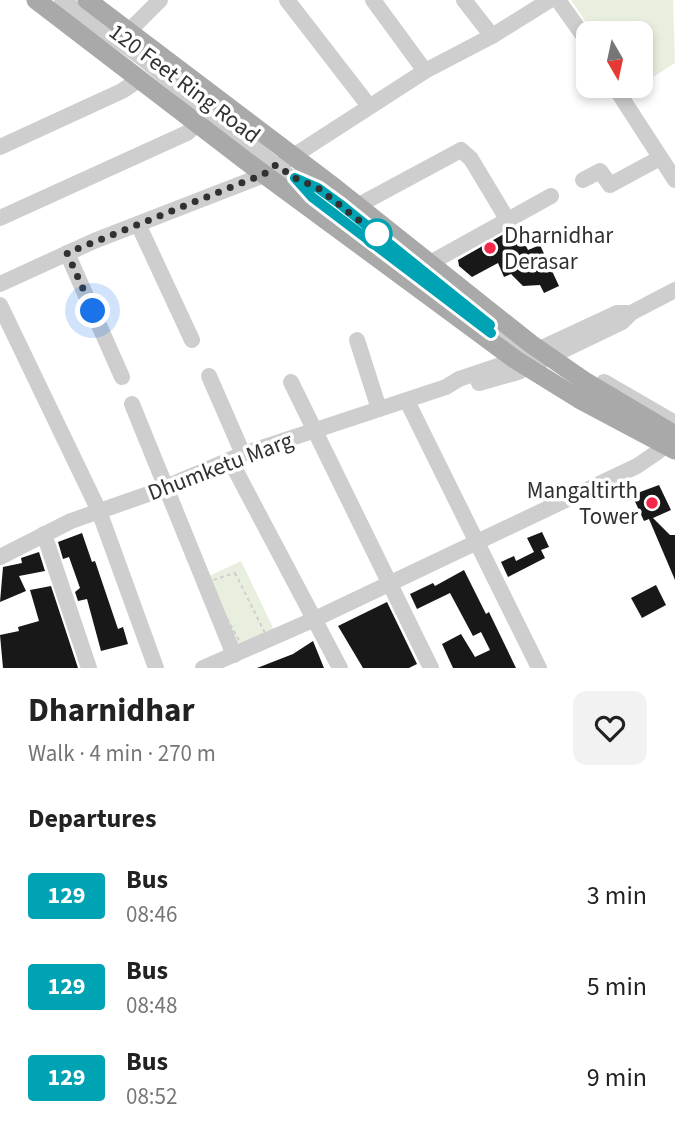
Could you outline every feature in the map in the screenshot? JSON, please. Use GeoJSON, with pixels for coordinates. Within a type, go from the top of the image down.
{"type":"FeatureCollection","features":[{"type":"Feature","properties":{"kind":"main road","name":"120 Feet Ring Road"},"geometry":{"type":"LineString","coordinates":[[36,0],[198,123],[357,206],[430,264],[535,358],[582,390]]}},
{"type":"Feature","properties":{"kind":"main road","name":"120 Feet Ring Road"},"geometry":{"type":"LineString","coordinates":[[87,0],[129,31],[277,165],[535,358],[582,390]]}},
{"type":"Feature","properties":{"kind":"main road"},"geometry":{"type":"LineString","coordinates":[[582,390],[675,435]]}},
{"type":"Feature","properties":{"kind":"main road"},"geometry":{"type":"LineString","coordinates":[[603,402],[667,451]]}},
{"type":"Feature","properties":{"kind":"street"},"geometry":{"type":"LineString","coordinates":[[62,0],[142,58],[277,165],[340,204],[490,329],[535,358]]}},
{"type":"Feature","properties":{"kind":"street"},"geometry":{"type":"LineString","coordinates":[[129,31],[160,0]]}},
{"type":"Feature","properties":{"kind":"street"},"geometry":{"type":"LineString","coordinates":[[287,0],[369,106]]}},
{"type":"Feature","properties":{"kind":"street"},"geometry":{"type":"LineString","coordinates":[[373,0],[425,71]]}},
{"type":"Feature","properties":{"kind":"street"},"geometry":{"type":"LineString","coordinates":[[464,0],[492,36]]}},
{"type":"Feature","properties":{"kind":"street"},"geometry":{"type":"LineString","coordinates":[[0,284],[277,165],[425,71],[492,36],[550,0]]}},
{"type":"Feature","properties":{"kind":"street"},"geometry":{"type":"LineString","coordinates":[[558,0],[576,25]]}},
{"type":"Feature","properties":{"kind":"street"},"geometry":{"type":"LineString","coordinates":[[0,147],[122,91],[140,79]]}},
{"type":"Feature","properties":{"kind":"street"},"geometry":{"type":"LineString","coordinates":[[622,98],[675,180]]}},
{"type":"Feature","properties":{"kind":"street"},"geometry":{"type":"LineString","coordinates":[[0,218],[187,133],[198,123]]}},
{"type":"Feature","properties":{"kind":"street"},"geometry":{"type":"LineString","coordinates":[[357,206],[461,150],[471,159],[507,219]]}},
{"type":"Feature","properties":{"kind":"street"},"geometry":{"type":"LineString","coordinates":[[583,180],[600,171],[610,185],[660,158]]}},
{"type":"Feature","properties":{"kind":"street"},"geometry":{"type":"LineString","coordinates":[[430,264],[551,196]]}},
{"type":"Feature","properties":{"kind":"street"},"geometry":{"type":"LineString","coordinates":[[138,224],[192,340]]}},
{"type":"Feature","properties":{"kind":"street"},"geometry":{"type":"LineString","coordinates":[[67,253],[122,376]]}},
{"type":"Feature","properties":{"kind":"street","name":"Dhumketu Marg"},"geometry":{"type":"LineString","coordinates":[[0,557],[44,534],[165,488],[237,457],[446,387],[464,387],[535,358],[617,313],[631,313],[675,290]]}},
{"type":"Feature","properties":{"kind":"street"},"geometry":{"type":"LineString","coordinates":[[0,305],[99,511],[156,668]]}},
{"type":"Feature","properties":{"kind":"street"},"geometry":{"type":"LineString","coordinates":[[357,340],[379,410]]}},
{"type":"Feature","properties":{"kind":"street"},"geometry":{"type":"LineString","coordinates":[[209,376],[237,457],[340,668]]}},
{"type":"Feature","properties":{"kind":"street"},"geometry":{"type":"LineString","coordinates":[[290,382],[431,668]]}},
{"type":"Feature","properties":{"kind":"street"},"geometry":{"type":"LineString","coordinates":[[675,423],[603,382],[582,390],[591,415],[667,451],[675,461]]}},
{"type":"Feature","properties":{"kind":"street"},"geometry":{"type":"LineString","coordinates":[[407,401],[539,668]]}},
{"type":"Feature","properties":{"kind":"street"},"geometry":{"type":"LineString","coordinates":[[132,404],[165,488],[247,668]]}},
{"type":"Feature","properties":{"kind":"street"},"geometry":{"type":"LineString","coordinates":[[203,668],[238,650],[316,619],[667,451]]}},
{"type":"Feature","properties":{"kind":"street"},"geometry":{"type":"LineString","coordinates":[[44,534],[89,668]]}},
{"type":"Feature","properties":{"kind":"path"},"geometry":{"type":"LineString","coordinates":[[235,573],[265,633],[238,650],[210,581],[235,573]]}},
{"type":"Feature","properties":{"kind":"green space"},"geometry":{"type":"Polygon","coordinates":[[[571,0],[673,0],[675,63],[653,77],[653,21],[585,21],[571,0]]]}},
{"type":"Feature","properties":{"kind":"green space"},"geometry":{"type":"Polygon","coordinates":[[[241,561],[276,634],[237,650],[205,578],[241,561]]]}},
{"type":"Feature","properties":{"kind":"building"},"geometry":{"type":"Polygon","coordinates":[[[516,227],[528,250],[540,245],[559,286],[544,293],[540,285],[523,286],[511,274],[504,277],[498,263],[472,277],[459,266],[458,260],[516,227]]]}},
{"type":"Feature","properties":{"kind":"building"},"geometry":{"type":"Polygon","coordinates":[[[659,485],[671,510],[653,518],[670,535],[675,535],[675,580],[649,519],[644,521],[632,495],[659,485]]]}},
{"type":"Feature","properties":{"kind":"building"},"geometry":{"type":"Polygon","coordinates":[[[542,532],[549,547],[541,550],[545,558],[508,577],[501,562],[514,556],[516,561],[534,552],[527,538],[542,532]]]}},
{"type":"Feature","properties":{"kind":"building"},"geometry":{"type":"Polygon","coordinates":[[[82,533],[92,562],[95,561],[118,629],[123,627],[128,644],[101,651],[87,599],[78,601],[75,592],[80,588],[69,557],[63,559],[58,542],[82,533]]]}},
{"type":"Feature","properties":{"kind":"building"},"geometry":{"type":"Polygon","coordinates":[[[39,552],[45,571],[19,576],[26,591],[0,602],[3,567],[22,563],[21,558],[39,552]]]}},
{"type":"Feature","properties":{"kind":"building"},"geometry":{"type":"Polygon","coordinates":[[[464,570],[486,614],[489,612],[516,668],[453,668],[442,644],[461,634],[475,657],[490,650],[481,632],[473,636],[450,593],[417,609],[410,594],[433,583],[435,586],[464,570]]]}},
{"type":"Feature","properties":{"kind":"building"},"geometry":{"type":"Polygon","coordinates":[[[656,585],[666,605],[642,618],[631,598],[656,585]]]}},
{"type":"Feature","properties":{"kind":"building"},"geometry":{"type":"Polygon","coordinates":[[[51,586],[78,668],[3,668],[0,635],[19,631],[18,627],[39,621],[30,590],[51,586]]]}},
{"type":"Feature","properties":{"kind":"building"},"geometry":{"type":"Polygon","coordinates":[[[387,602],[417,664],[409,668],[363,668],[338,626],[387,602]]]}},
{"type":"Feature","properties":{"kind":"building"},"geometry":{"type":"Polygon","coordinates":[[[313,641],[324,668],[257,668],[293,654],[313,641]]]}},
{"type":"Feature","properties":{"kind":"bus line","name":"129"},"geometry":{"type":"LineString","coordinates":[[490,325],[340,204],[318,188],[295,178],[312,197],[491,333]]}},
{"type":"Feature","properties":{"kind":"place","name":"Dharnidhar Derasar"},"geometry":{"type":"Point","coordinates":[490,248]}},
{"type":"Feature","properties":{"kind":"place","name":"Mangaltirth Tower"},"geometry":{"type":"Point","coordinates":[652,503]}},
{"type":"Feature","properties":{"kind":"route"},"geometry":{"type":"LineString","coordinates":[[93,311],[67,253],[264,174],[276,165],[295,178],[318,188],[383,239],[377,234]]}}]}
